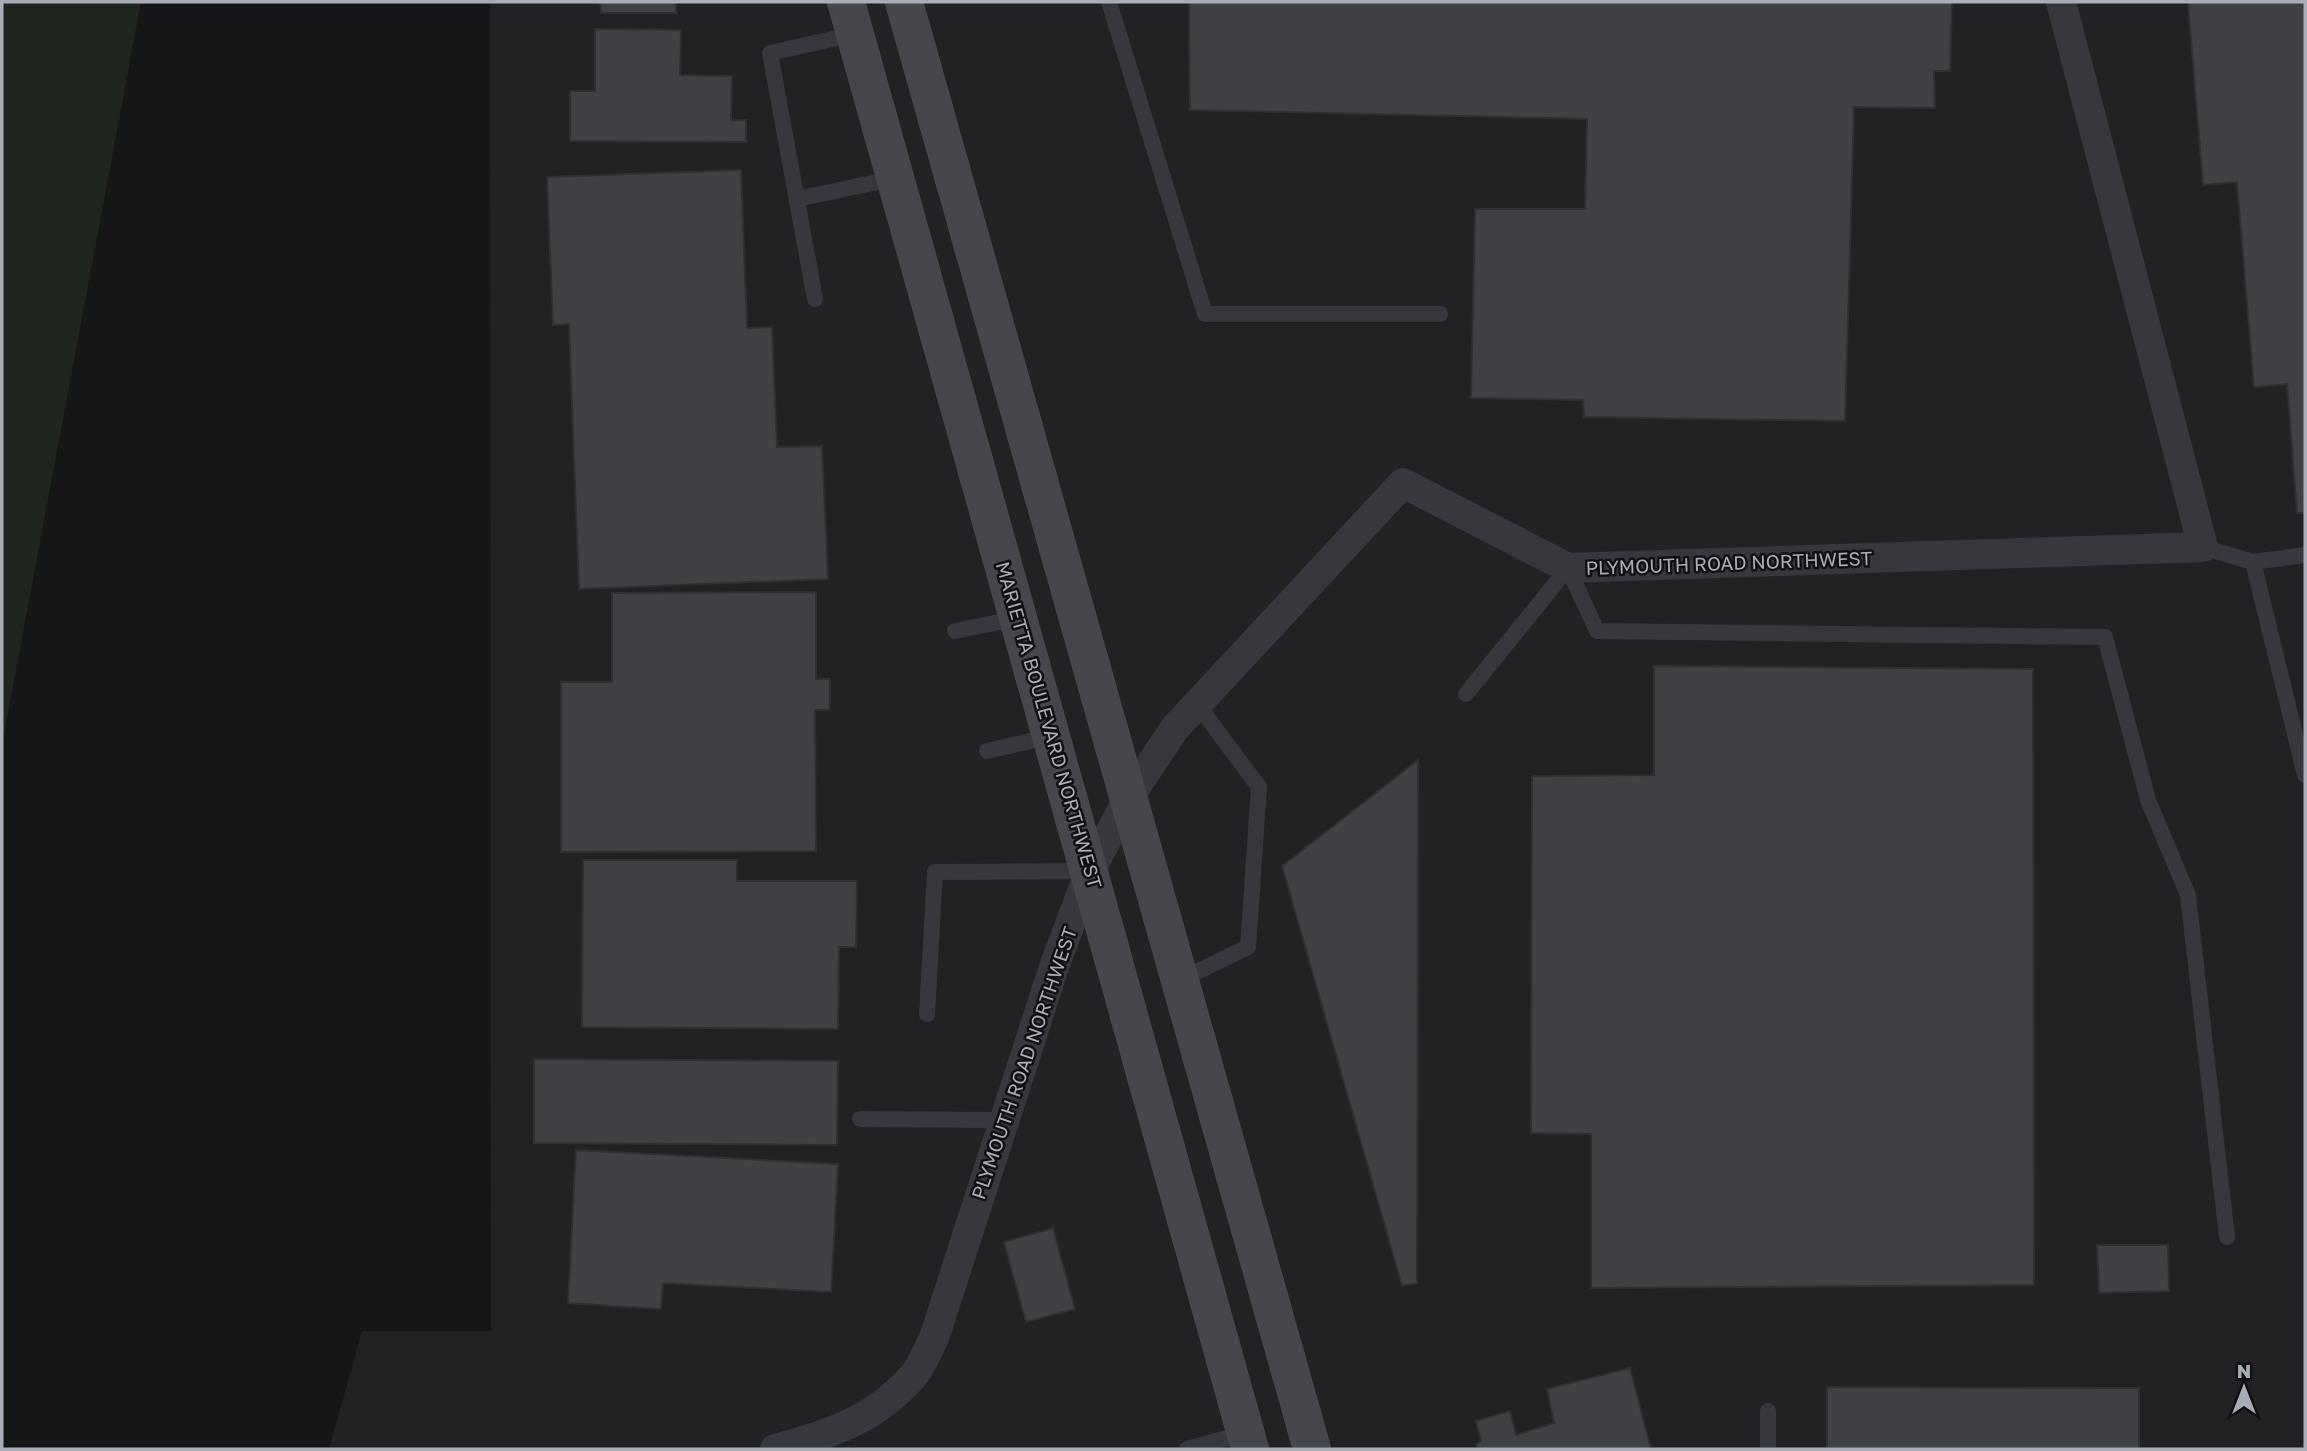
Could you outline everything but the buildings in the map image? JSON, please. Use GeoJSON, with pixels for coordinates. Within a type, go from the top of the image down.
{"type":"FeatureCollection","features":[{"type":"Feature","properties":{"kind":"main road"},"geometry":{"type":"LineString","coordinates":[[904,2],[1312,1449]]}},
{"type":"Feature","properties":{"kind":"main road","name":"MARIETTA BOULEVARD NORTHWEST"},"geometry":{"type":"LineString","coordinates":[[851,18],[1248,1441]]}},
{"type":"Feature","properties":{"kind":"street"},"geometry":{"type":"LineString","coordinates":[[2061,2],[2203,547]]}},
{"type":"Feature","properties":{"kind":"street","name":"PLYMOUTH ROAD NORTHWEST"},"geometry":{"type":"LineString","coordinates":[[775,1449],[837,1432],[877,1407],[914,1375],[934,1338],[1003,1120],[1090,871],[1129,797],[1175,727],[1404,483],[1568,568],[2203,547]]}},
{"type":"Feature","properties":{"kind":"lane"},"geometry":{"type":"LineString","coordinates":[[1110,2],[1205,314],[1440,314]]}},
{"type":"Feature","properties":{"kind":"lane"},"geometry":{"type":"LineString","coordinates":[[815,299],[770,53],[851,18]]}},
{"type":"Feature","properties":{"kind":"lane"},"geometry":{"type":"LineString","coordinates":[[797,199],[896,178]]}},
{"type":"Feature","properties":{"kind":"lane"},"geometry":{"type":"LineString","coordinates":[[2203,547],[2253,562],[2305,555]]}},
{"type":"Feature","properties":{"kind":"lane"},"geometry":{"type":"LineString","coordinates":[[2253,562],[2305,775]]}},
{"type":"Feature","properties":{"kind":"lane"},"geometry":{"type":"LineString","coordinates":[[1466,694],[1568,568],[1597,631],[2105,638],[2148,800],[2188,895],[2227,1237]]}},
{"type":"Feature","properties":{"kind":"lane"},"geometry":{"type":"LineString","coordinates":[[955,631],[1019,618]]}},
{"type":"Feature","properties":{"kind":"lane"},"geometry":{"type":"LineString","coordinates":[[1180,980],[1248,947],[1259,787],[1197,704]]}},
{"type":"Feature","properties":{"kind":"lane"},"geometry":{"type":"LineString","coordinates":[[987,751],[1052,736]]}},
{"type":"Feature","properties":{"kind":"lane"},"geometry":{"type":"LineString","coordinates":[[927,1014],[935,872],[1090,871]]}},
{"type":"Feature","properties":{"kind":"lane"},"geometry":{"type":"LineString","coordinates":[[860,1119],[1003,1120]]}},
{"type":"Feature","properties":{"kind":"lane"},"geometry":{"type":"LineString","coordinates":[[1768,1411],[1768,1449]]}},
{"type":"Feature","properties":{"kind":"lane"},"geometry":{"type":"LineString","coordinates":[[1187,1449],[1248,1441]]}},
{"type":"Feature","properties":{"kind":"shaded area"},"geometry":{"type":"Polygon","coordinates":[[[2,2],[141,2],[2,745],[2,2]]]}},
{"type":"Feature","properties":{"kind":"shaded area"},"geometry":{"type":"Polygon","coordinates":[[[490,2],[2305,2],[2305,1449],[329,1449],[362,1331],[491,1331],[490,2]]]}}]}
